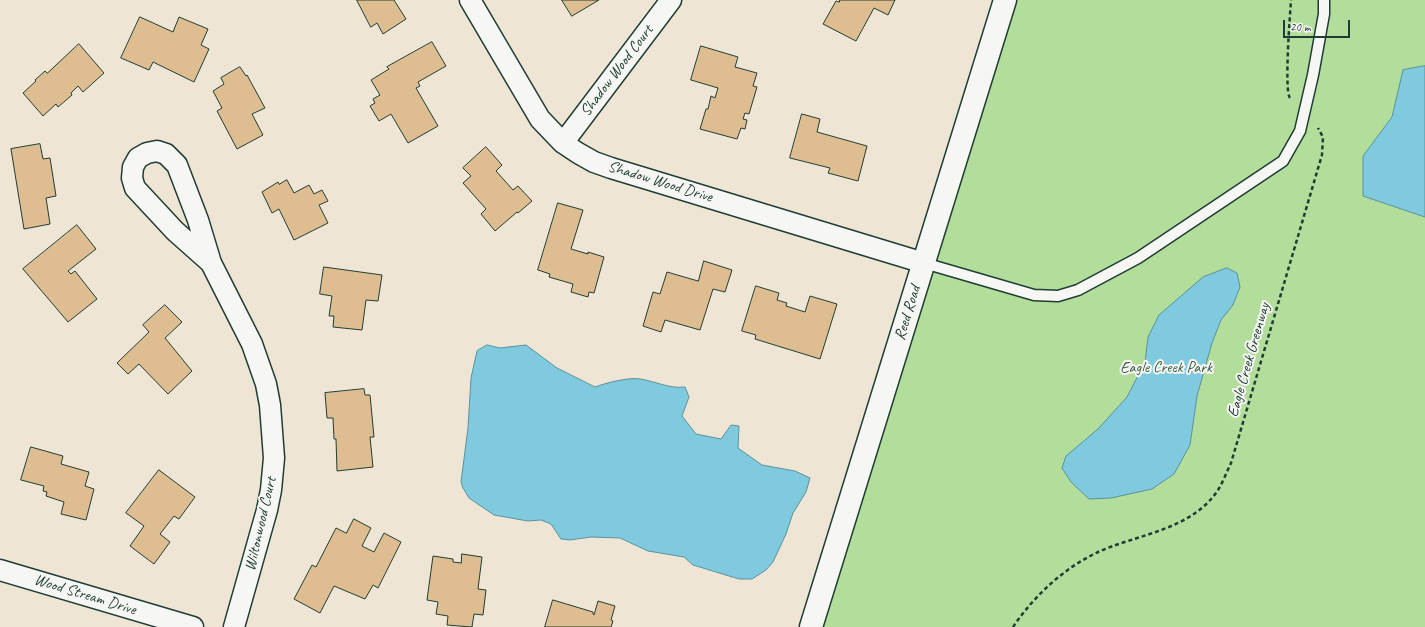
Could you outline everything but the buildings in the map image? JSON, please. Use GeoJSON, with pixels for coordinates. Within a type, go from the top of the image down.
{"type":"FeatureCollection","features":[{"type":"Feature","properties":{"kind":"main road","name":"Reed Road"},"geometry":{"type":"LineString","coordinates":[[811,627],[1005,0]]}},
{"type":"Feature","properties":{"kind":"street","name":"Shadow Wood Drive"},"geometry":{"type":"LineString","coordinates":[[470,0],[540,119],[563,143],[594,162],[924,263]]}},
{"type":"Feature","properties":{"kind":"street","name":"Shadow Wood Court"},"geometry":{"type":"LineString","coordinates":[[563,143],[671,0]]}},
{"type":"Feature","properties":{"kind":"street","name":"Wiltonwood Court"},"geometry":{"type":"LineString","coordinates":[[211,263],[175,231],[135,188],[132,178],[133,167],[138,158],[147,153],[157,151],[166,154],[177,164],[198,220],[211,263],[252,344],[270,405],[274,436],[273,468],[267,510],[234,627]]}},
{"type":"Feature","properties":{"kind":"street","name":"Wood Stream Drive"},"geometry":{"type":"LineString","coordinates":[[0,570],[193,627]]}},
{"type":"Feature","properties":{"kind":"lane"},"geometry":{"type":"LineString","coordinates":[[924,263],[1034,295],[1058,296],[1078,290],[1138,258],[1283,161],[1300,131],[1324,14],[1324,0]]}},
{"type":"Feature","properties":{"kind":"path","name":"Eagle Creek Greenway"},"geometry":{"type":"LineString","coordinates":[[1013,627],[1042,593],[1069,568],[1097,553],[1178,524],[1198,510],[1218,490],[1231,463],[1322,155],[1323,137],[1317,126],[1304,115],[1288,95],[1291,0]]}},
{"type":"Feature","properties":{"kind":"green space","name":"Eagle Creek Park"},"geometry":{"type":"Polygon","coordinates":[[[1010,0],[1425,0],[1425,627],[816,627],[1010,0]]]}},
{"type":"Feature","properties":{"kind":"water"},"geometry":{"type":"Polygon","coordinates":[[[1425,66],[1425,217],[1363,196],[1363,156],[1392,117],[1403,70],[1425,66]]]}},
{"type":"Feature","properties":{"kind":"water"},"geometry":{"type":"Polygon","coordinates":[[[1227,268],[1237,273],[1240,287],[1233,305],[1221,320],[1212,343],[1197,396],[1190,445],[1174,474],[1152,489],[1111,498],[1089,499],[1071,482],[1062,468],[1066,456],[1098,429],[1127,397],[1145,362],[1148,337],[1159,315],[1203,277],[1227,268]]]}},
{"type":"Feature","properties":{"kind":"water"},"geometry":{"type":"Polygon","coordinates":[[[487,345],[500,348],[526,345],[557,368],[595,387],[617,381],[635,379],[646,380],[673,387],[685,387],[689,397],[682,416],[696,434],[721,439],[731,425],[739,426],[738,448],[762,465],[795,471],[810,478],[806,492],[793,513],[786,534],[773,562],[766,570],[752,579],[739,579],[693,565],[684,557],[648,551],[620,538],[591,537],[570,540],[561,539],[551,524],[541,520],[528,521],[494,515],[469,498],[461,482],[468,428],[471,378],[477,351],[487,345]]]}}]}
